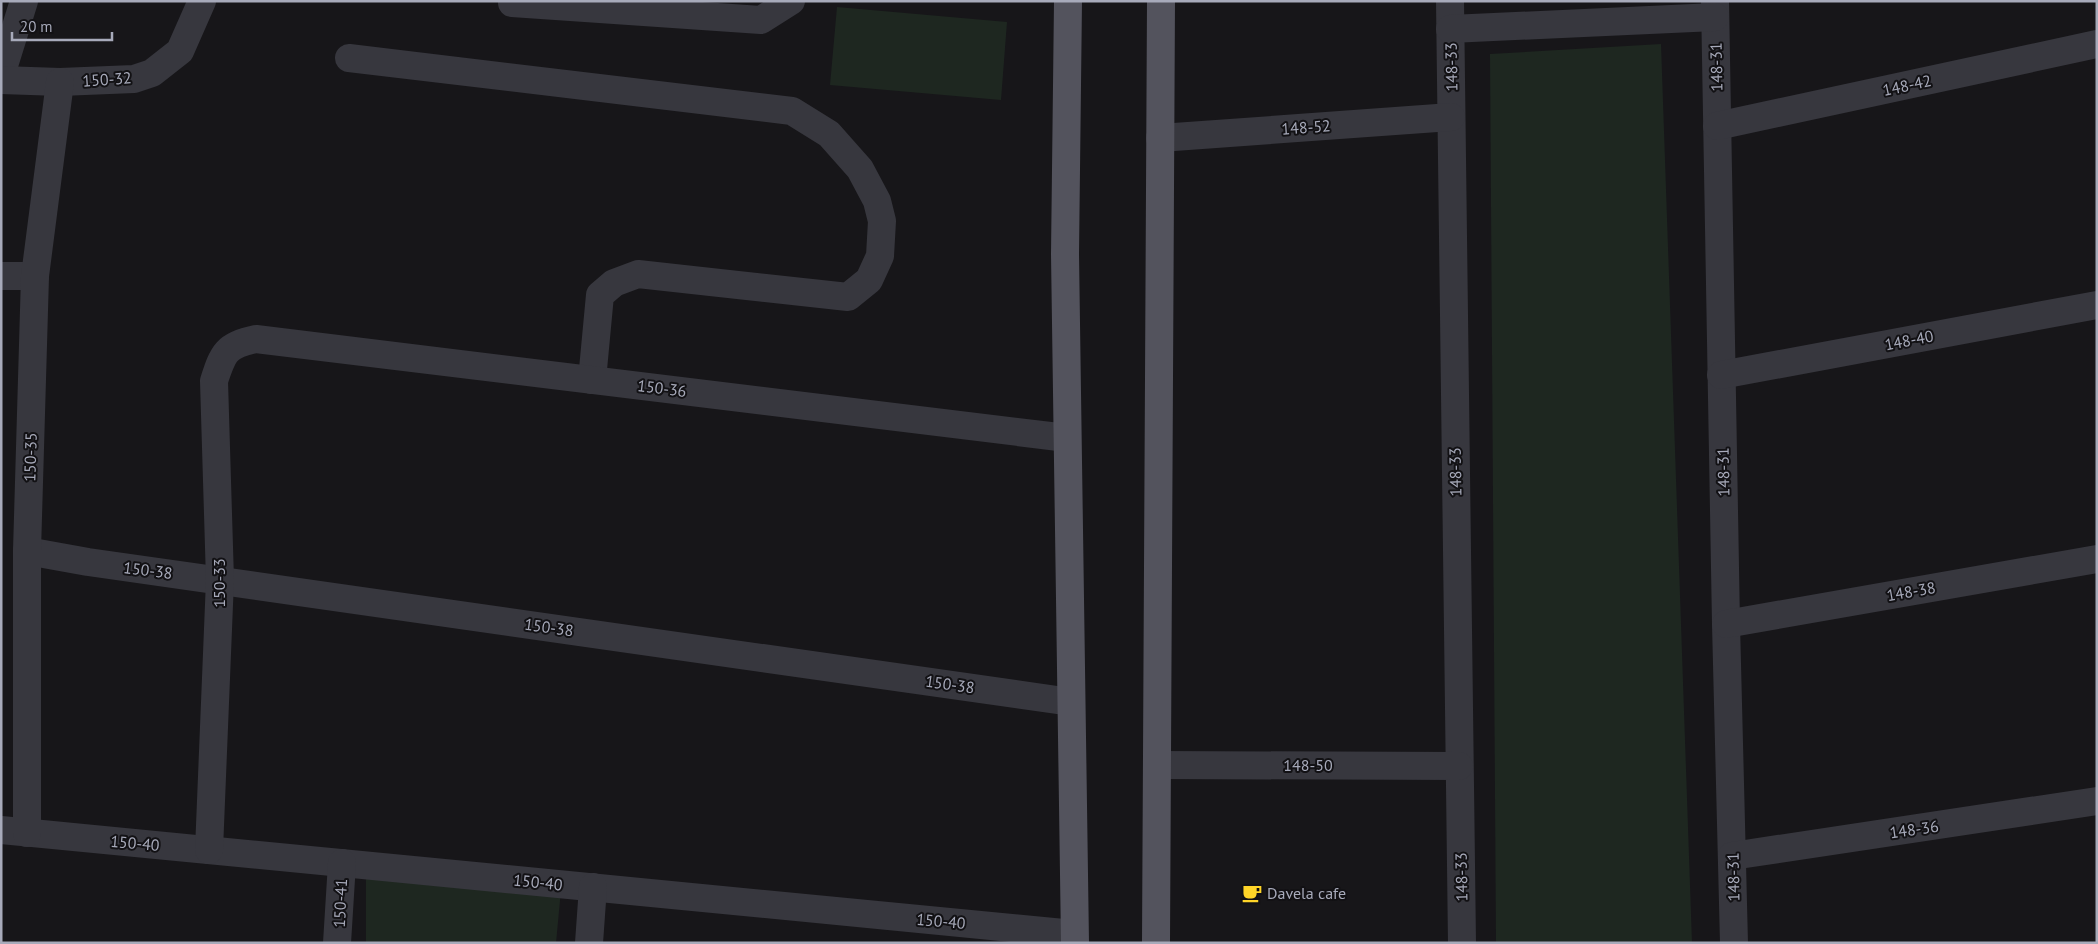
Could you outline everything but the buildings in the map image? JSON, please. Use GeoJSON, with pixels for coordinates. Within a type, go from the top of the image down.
{"type":"FeatureCollection","features":[{"type":"Feature","properties":{"kind":"main road"},"geometry":{"type":"LineString","coordinates":[[1068,1],[1065,254],[1074,938]]}},
{"type":"Feature","properties":{"kind":"main road"},"geometry":{"type":"LineString","coordinates":[[1156,943],[1161,1]]}},
{"type":"Feature","properties":{"kind":"street"},"geometry":{"type":"LineString","coordinates":[[1,75],[24,1]]}},
{"type":"Feature","properties":{"kind":"street","name":"150-32"},"geometry":{"type":"LineString","coordinates":[[1,80],[60,82],[134,79],[152,73],[180,51],[202,1]]}},
{"type":"Feature","properties":{"kind":"street"},"geometry":{"type":"LineString","coordinates":[[512,2],[761,20],[792,1]]}},
{"type":"Feature","properties":{"kind":"street","name":"148-33"},"geometry":{"type":"LineString","coordinates":[[1450,1],[1458,766],[1462,943]]}},
{"type":"Feature","properties":{"kind":"street"},"geometry":{"type":"LineString","coordinates":[[1450,29],[1715,9]]}},
{"type":"Feature","properties":{"kind":"street","name":"148-31"},"geometry":{"type":"LineString","coordinates":[[1715,9],[1726,624],[1734,943]]}},
{"type":"Feature","properties":{"kind":"street","name":"148-42"},"geometry":{"type":"LineString","coordinates":[[1717,126],[2097,44]]}},
{"type":"Feature","properties":{"kind":"street"},"geometry":{"type":"LineString","coordinates":[[349,58],[792,112],[829,134],[860,169],[877,201],[882,221],[880,256],[869,280],[848,297],[638,274],[614,283],[600,295],[592,380]]}},
{"type":"Feature","properties":{"kind":"street","name":"150-35"},"geometry":{"type":"LineString","coordinates":[[14,832],[28,551],[35,276],[60,82]]}},
{"type":"Feature","properties":{"kind":"street","name":"148-52"},"geometry":{"type":"LineString","coordinates":[[1160,138],[1451,117]]}},
{"type":"Feature","properties":{"kind":"street"},"geometry":{"type":"LineString","coordinates":[[1,276],[35,276]]}},
{"type":"Feature","properties":{"kind":"street","name":"148-40"},"geometry":{"type":"LineString","coordinates":[[1721,375],[2097,305]]}},
{"type":"Feature","properties":{"kind":"street","name":"150-36"},"geometry":{"type":"LineString","coordinates":[[256,339],[1067,438]]}},
{"type":"Feature","properties":{"kind":"street","name":"150-33"},"geometry":{"type":"LineString","coordinates":[[209,850],[220,580],[214,381],[221,359],[230,348],[239,342],[256,339]]}},
{"type":"Feature","properties":{"kind":"street","name":"150-38"},"geometry":{"type":"LineString","coordinates":[[28,551],[88,562],[1071,702]]}},
{"type":"Feature","properties":{"kind":"street","name":"148-38"},"geometry":{"type":"LineString","coordinates":[[1726,624],[2097,559]]}},
{"type":"Feature","properties":{"kind":"street","name":"148-50"},"geometry":{"type":"LineString","coordinates":[[1157,765],[1458,766]]}},
{"type":"Feature","properties":{"kind":"street","name":"148-36"},"geometry":{"type":"LineString","coordinates":[[1732,856],[2097,802]]}},
{"type":"Feature","properties":{"kind":"street","name":"150-40"},"geometry":{"type":"LineString","coordinates":[[14,832],[593,887],[1074,938]]}},
{"type":"Feature","properties":{"kind":"street","name":"150-41"},"geometry":{"type":"LineString","coordinates":[[337,943],[342,863]]}},
{"type":"Feature","properties":{"kind":"street"},"geometry":{"type":"LineString","coordinates":[[589,943],[593,887]]}},
{"type":"Feature","properties":{"kind":"shaded area"},"geometry":{"type":"Polygon","coordinates":[[[837,7],[1007,22],[1001,100],[830,85],[837,7]]]}},
{"type":"Feature","properties":{"kind":"shaded area"},"geometry":{"type":"Polygon","coordinates":[[[1661,44],[1692,943],[1496,943],[1490,54],[1661,44]]]}},
{"type":"Feature","properties":{"kind":"shaded area"},"geometry":{"type":"Polygon","coordinates":[[[366,871],[561,890],[556,943],[366,943],[366,871]]]}},
{"type":"Feature","properties":{"kind":"place","name":"Davela cafe"},"geometry":{"type":"Point","coordinates":[1252,893]}}]}
